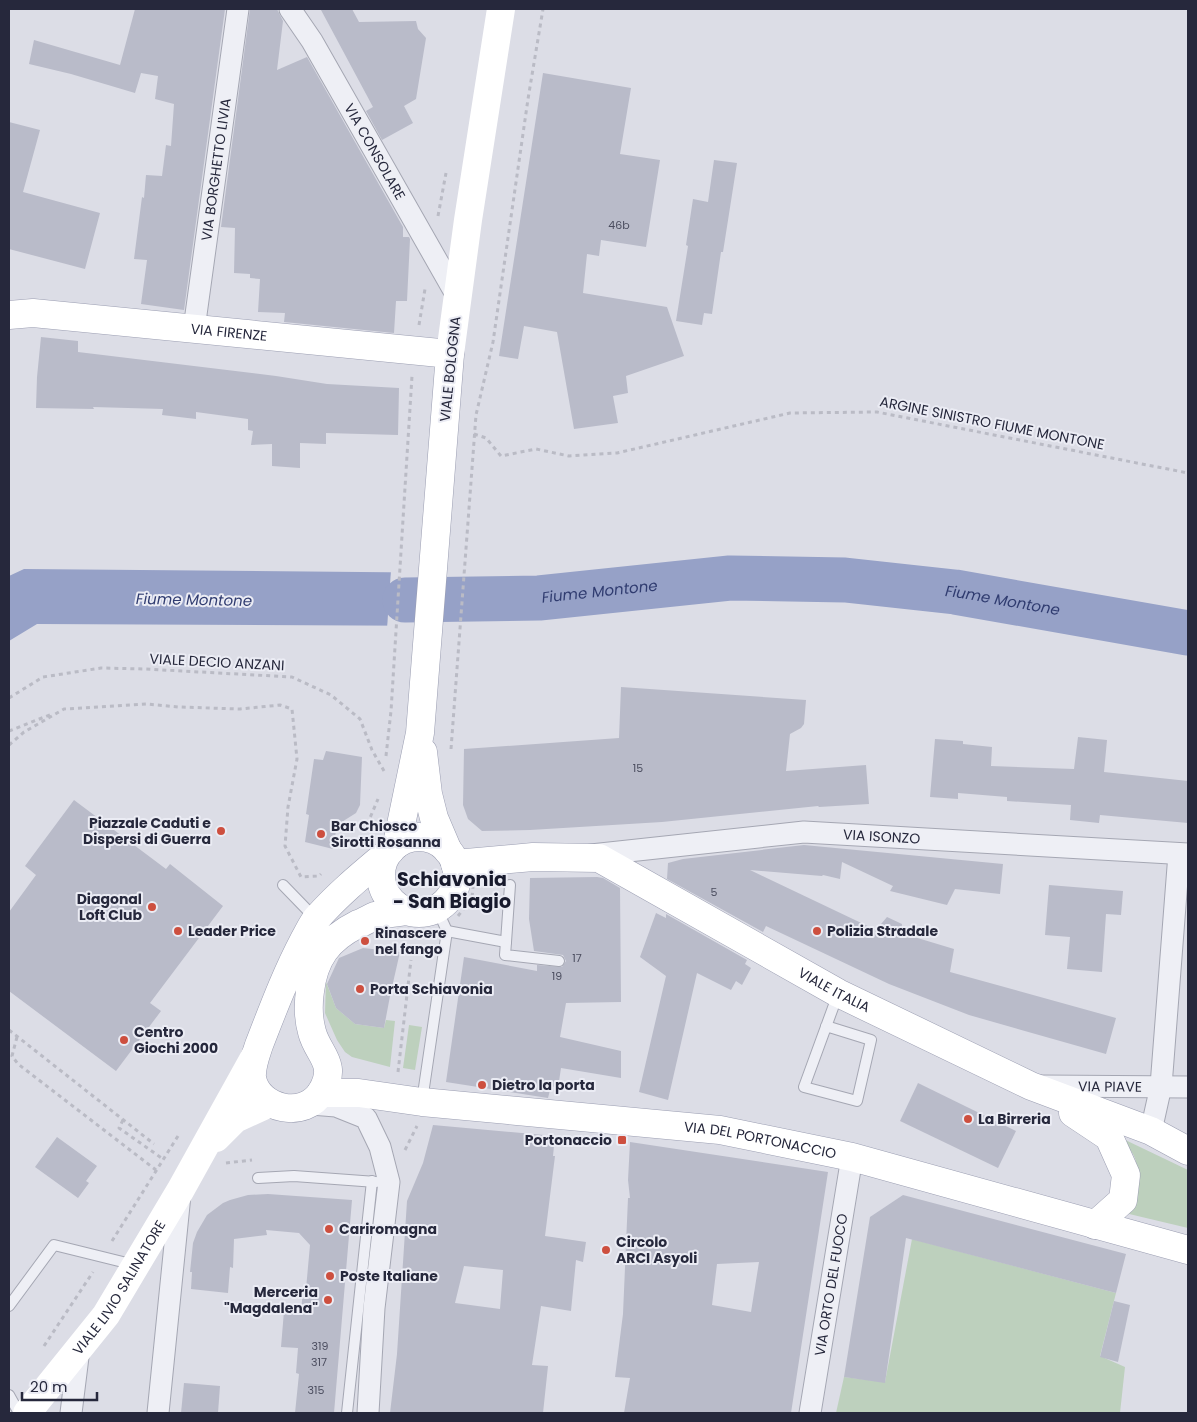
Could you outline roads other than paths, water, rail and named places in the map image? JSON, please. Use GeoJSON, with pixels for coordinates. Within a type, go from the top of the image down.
{"type":"FeatureCollection","features":[{"type":"Feature","properties":{"kind":"main road","name":"VIALE BOLOGNA"},"geometry":{"type":"LineString","coordinates":[[394,847],[421,722],[450,354],[502,9]]}},
{"type":"Feature","properties":{"kind":"main road","name":"VIA FIRENZE"},"geometry":{"type":"LineString","coordinates":[[9,315],[32,312],[450,354]]}},
{"type":"Feature","properties":{"kind":"main road","name":"VIALE BOLOGNA"},"geometry":{"type":"LineString","coordinates":[[421,722],[428,794],[434,818],[461,859]]}},
{"type":"Feature","properties":{"kind":"main road"},"geometry":{"type":"LineString","coordinates":[[270,1103],[264,1100],[256,1089],[252,1077],[255,1056],[291,964],[307,910],[344,891],[394,847],[414,837],[424,838],[441,844],[461,859],[453,894],[448,900],[442,922],[421,913],[405,911],[375,916],[332,941],[320,956],[312,975],[308,1008],[312,1034],[326,1059],[328,1077],[315,1098]]}},
{"type":"Feature","properties":{"kind":"main road"},"geometry":{"type":"LineString","coordinates":[[394,847],[382,867],[382,885],[391,901],[405,911]]}},
{"type":"Feature","properties":{"kind":"main road","name":"VIALE ITALIA"},"geometry":{"type":"LineString","coordinates":[[461,859],[599,858],[838,993],[1031,1086],[1151,1131],[1188,1151]]}},
{"type":"Feature","properties":{"kind":"main road","name":"VIALE LIVIO SALINATORE"},"geometry":{"type":"LineString","coordinates":[[27,1413],[106,1315],[180,1191],[255,1056]]}},
{"type":"Feature","properties":{"kind":"main road"},"geometry":{"type":"LineString","coordinates":[[1031,1086],[1110,1137],[1126,1175],[1123,1200],[1095,1226]]}},
{"type":"Feature","properties":{"kind":"main road","name":"VIA DEL PORTONACCIO"},"geometry":{"type":"LineString","coordinates":[[270,1103],[276,1107],[292,1109],[315,1098],[339,1091],[408,1100],[720,1130],[852,1157],[1095,1226],[1188,1250]]}},
{"type":"Feature","properties":{"kind":"main road"},"geometry":{"type":"LineString","coordinates":[[200,1153],[234,1119],[270,1103]]}},
{"type":"Feature","properties":{"kind":"street","name":"VIA BORGHETTO LIVIA"},"geometry":{"type":"LineString","coordinates":[[194,329],[238,9]]}},
{"type":"Feature","properties":{"kind":"street","name":"VIA CONSOLARE"},"geometry":{"type":"LineString","coordinates":[[290,9],[312,41],[458,296]]}},
{"type":"Feature","properties":{"kind":"street","name":"VIA ISONZO"},"geometry":{"type":"LineString","coordinates":[[578,857],[804,832],[1184,854]]}},
{"type":"Feature","properties":{"kind":"street"},"geometry":{"type":"LineString","coordinates":[[1151,1131],[1161,1086],[1184,854]]}},
{"type":"Feature","properties":{"kind":"street","name":"VIA PIAVE"},"geometry":{"type":"LineString","coordinates":[[1031,1086],[1188,1087]]}},
{"type":"Feature","properties":{"kind":"street"},"geometry":{"type":"LineString","coordinates":[[315,1098],[366,1118],[380,1147],[374,1308],[363,1345],[368,1413]]}},
{"type":"Feature","properties":{"kind":"street","name":"VIA ORTO DEL FUOCO"},"geometry":{"type":"LineString","coordinates":[[810,1413],[852,1157]]}},
{"type":"Feature","properties":{"kind":"street"},"geometry":{"type":"LineString","coordinates":[[158,1413],[180,1191]]}},
{"type":"Feature","properties":{"kind":"street"},"geometry":{"type":"LineString","coordinates":[[71,1413],[79,1348]]}},
{"type":"Feature","properties":{"kind":"lane"},"geometry":{"type":"LineString","coordinates":[[283,884],[307,910]]}},
{"type":"Feature","properties":{"kind":"lane"},"geometry":{"type":"LineString","coordinates":[[510,885],[505,955],[558,962]]}},
{"type":"Feature","properties":{"kind":"lane"},"geometry":{"type":"LineString","coordinates":[[408,1100],[442,922],[506,942]]}},
{"type":"Feature","properties":{"kind":"lane"},"geometry":{"type":"LineString","coordinates":[[826,1026],[871,1040],[857,1101],[804,1087],[826,1026],[838,993]]}},
{"type":"Feature","properties":{"kind":"lane"},"geometry":{"type":"LineString","coordinates":[[258,1178],[294,1176],[380,1182]]}},
{"type":"Feature","properties":{"kind":"lane"},"geometry":{"type":"LineString","coordinates":[[9,1306],[54,1245],[136,1265]]}},
{"type":"Feature","properties":{"kind":"lane"},"geometry":{"type":"LineString","coordinates":[[347,1413],[363,1345]]}},
{"type":"Feature","properties":{"kind":"lane"},"geometry":{"type":"LineString","coordinates":[[9,1395],[19,1413]]}},
{"type":"Feature","properties":{"kind":"water"},"geometry":{"type":"Polygon","coordinates":[[[24,569],[468,573],[466,626],[37,624],[9,641],[9,576],[24,569]]]}},
{"type":"Feature","properties":{"kind":"waterway","name":"Fiume Montone"},"geometry":{"type":"LineString","coordinates":[[405,600],[539,598],[730,578],[845,580],[955,592],[1188,633]]}},
{"type":"Feature","properties":{"kind":"place","name":"Piazzale Caduti e Dispersi di Guerra"},"geometry":{"type":"Point","coordinates":[221,831]}},
{"type":"Feature","properties":{"kind":"place","name":"Bar Chiosco Sirotti Rosanna"},"geometry":{"type":"Point","coordinates":[321,834]}},
{"type":"Feature","properties":{"kind":"place","name":"Diagonal Loft Club"},"geometry":{"type":"Point","coordinates":[152,907]}},
{"type":"Feature","properties":{"kind":"place","name":"Leader Price"},"geometry":{"type":"Point","coordinates":[178,931]}},
{"type":"Feature","properties":{"kind":"place","name":"Polizia Stradale"},"geometry":{"type":"Point","coordinates":[817,931]}},
{"type":"Feature","properties":{"kind":"place","name":"Rinascere nel fango"},"geometry":{"type":"Point","coordinates":[365,941]}},
{"type":"Feature","properties":{"kind":"place","name":"Porta Schiavonia"},"geometry":{"type":"Point","coordinates":[360,989]}},
{"type":"Feature","properties":{"kind":"place","name":"Centro Giochi 2000"},"geometry":{"type":"Point","coordinates":[124,1040]}},
{"type":"Feature","properties":{"kind":"place","name":"Dietro la porta"},"geometry":{"type":"Point","coordinates":[482,1085]}},
{"type":"Feature","properties":{"kind":"place","name":"La Birreria"},"geometry":{"type":"Point","coordinates":[968,1119]}},
{"type":"Feature","properties":{"kind":"place","name":"Portonaccio"},"geometry":{"type":"Point","coordinates":[622,1140]}},
{"type":"Feature","properties":{"kind":"place","name":"Cariromagna"},"geometry":{"type":"Point","coordinates":[329,1229]}},
{"type":"Feature","properties":{"kind":"place","name":"Circolo ARCI Asyoli"},"geometry":{"type":"Point","coordinates":[606,1250]}},
{"type":"Feature","properties":{"kind":"place","name":"Poste Italiane"},"geometry":{"type":"Point","coordinates":[330,1276]}},
{"type":"Feature","properties":{"kind":"place","name":"Merceria \"Magdalena\""},"geometry":{"type":"Point","coordinates":[328,1300]}},
{"type":"Feature","properties":{"kind":"district","name":"Schiavonia - San Biagio"},"geometry":{"type":"Point","coordinates":[452,890]}}]}
